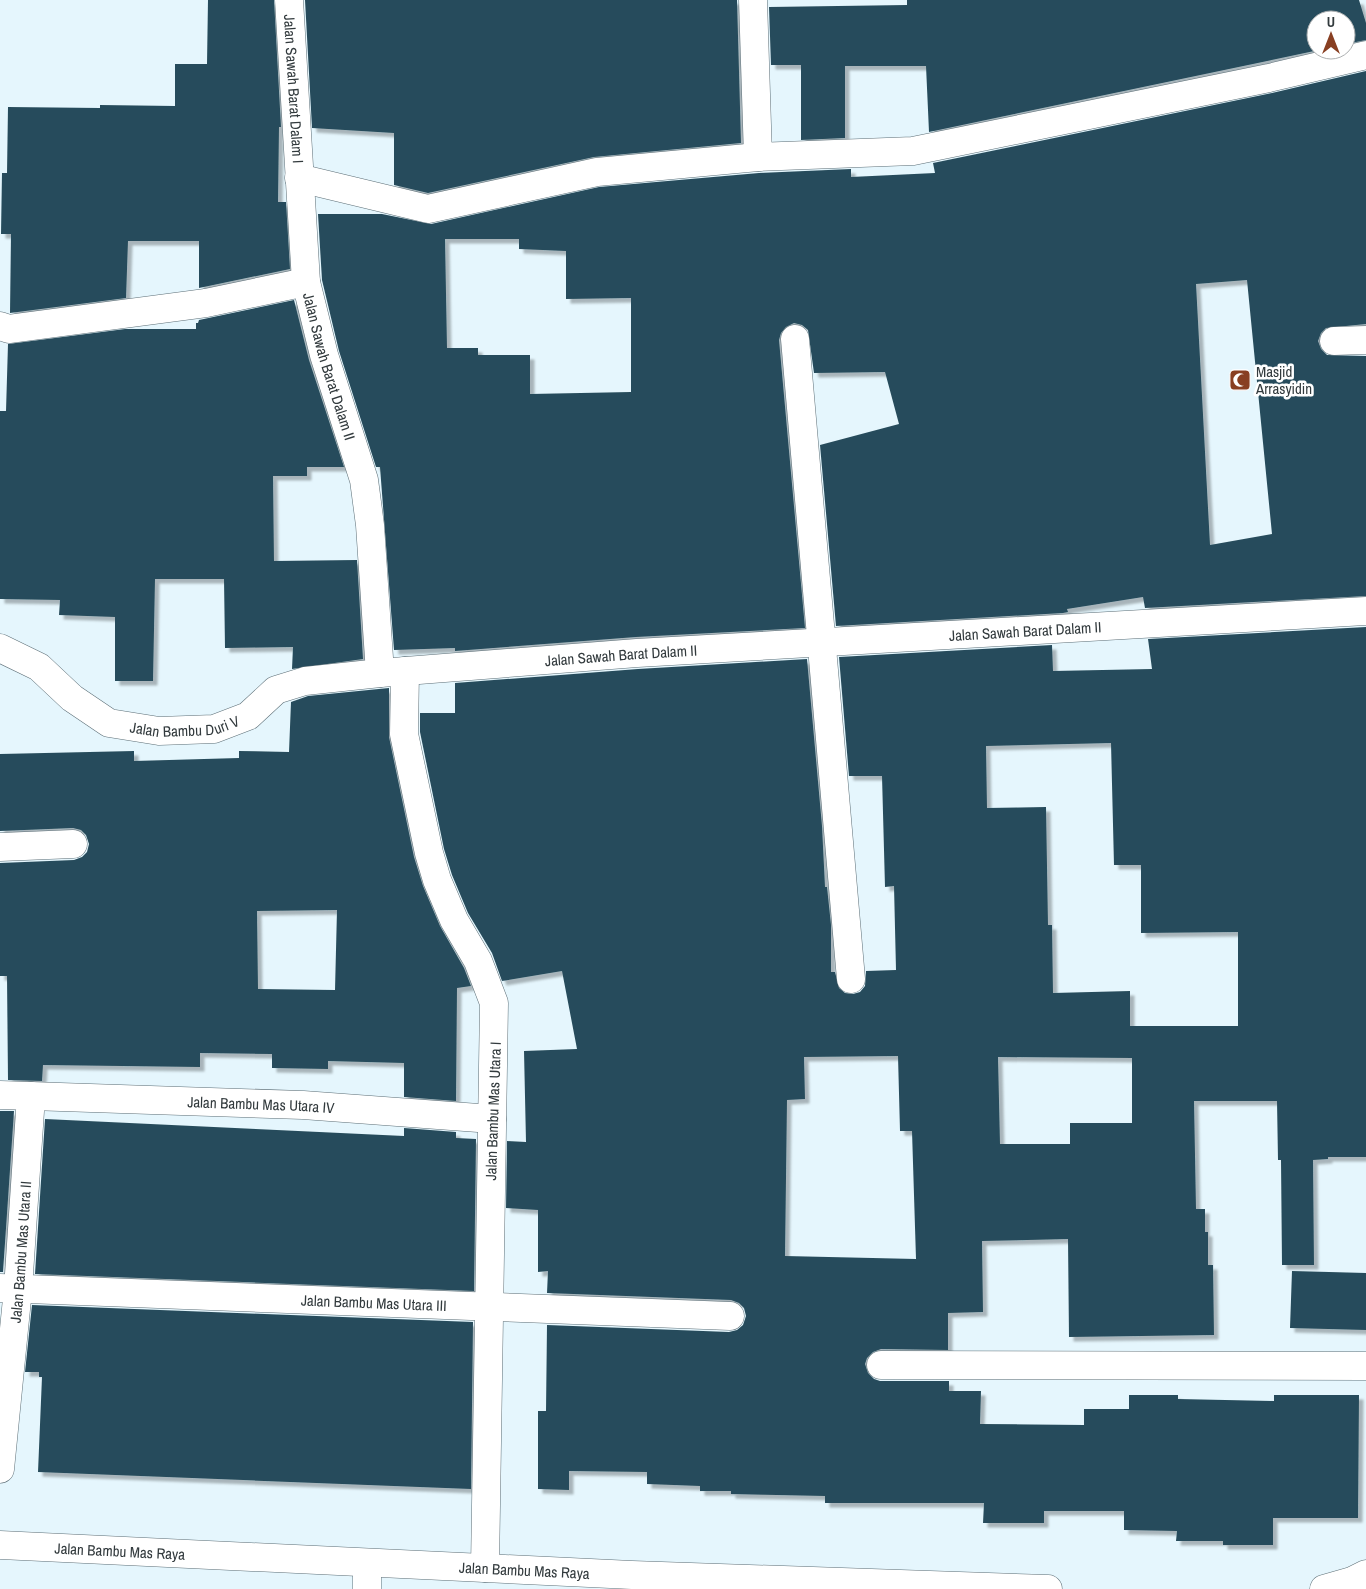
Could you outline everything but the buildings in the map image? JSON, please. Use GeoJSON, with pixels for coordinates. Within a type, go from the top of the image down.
{"type":"FeatureCollection","features":[{"type":"Feature","properties":{"kind":"street","name":"Jalan Sawah Barat Dalam I"},"geometry":{"type":"LineString","coordinates":[[289,0],[299,178]]}},
{"type":"Feature","properties":{"kind":"street"},"geometry":{"type":"LineString","coordinates":[[753,0],[758,157]]}},
{"type":"Feature","properties":{"kind":"street"},"geometry":{"type":"LineString","coordinates":[[299,178],[428,209],[597,172],[758,157],[913,151],[1269,78],[1366,54]]}},
{"type":"Feature","properties":{"kind":"street","name":"Jalan Sawah Barat Dalam II"},"geometry":{"type":"LineString","coordinates":[[299,178],[306,282],[324,355],[364,480],[392,672],[823,641],[1366,610]]}},
{"type":"Feature","properties":{"kind":"street"},"geometry":{"type":"LineString","coordinates":[[0,326],[9,329],[206,303],[306,282]]}},
{"type":"Feature","properties":{"kind":"street"},"geometry":{"type":"LineString","coordinates":[[795,339],[823,641],[851,979]]}},
{"type":"Feature","properties":{"kind":"street"},"geometry":{"type":"LineString","coordinates":[[1334,341],[1366,340]]}},
{"type":"Feature","properties":{"kind":"street","name":"Jalan Bambu Duri V"},"geometry":{"type":"LineString","coordinates":[[0,648],[39,667],[72,698],[109,723],[160,731],[214,729],[248,716],[276,690],[305,681],[392,672]]}},
{"type":"Feature","properties":{"kind":"street","name":"Jalan Bambu Mas Utara I"},"geometry":{"type":"LineString","coordinates":[[392,672],[429,853],[437,880],[451,912],[478,961],[494,1003],[485,1568]]}},
{"type":"Feature","properties":{"kind":"street"},"geometry":{"type":"LineString","coordinates":[[0,847],[73,844]]}},
{"type":"Feature","properties":{"kind":"street","name":"Jalan Bambu Mas Utara IV"},"geometry":{"type":"LineString","coordinates":[[0,1095],[303,1105],[492,1119]]}},
{"type":"Feature","properties":{"kind":"street","name":"Jalan Bambu Mas Utara II"},"geometry":{"type":"LineString","coordinates":[[0,1469],[9,1289],[31,1096]]}},
{"type":"Feature","properties":{"kind":"street","name":"Jalan Bambu Mas Utara III"},"geometry":{"type":"LineString","coordinates":[[9,1289],[488,1305],[730,1316]]}},
{"type":"Feature","properties":{"kind":"street"},"geometry":{"type":"LineString","coordinates":[[881,1365],[1366,1366]]}},
{"type":"Feature","properties":{"kind":"street","name":"Jalan Bambu Mas Raya"},"geometry":{"type":"LineString","coordinates":[[0,1545],[367,1576],[485,1568],[632,1582],[1048,1589]]}},
{"type":"Feature","properties":{"kind":"street"},"geometry":{"type":"LineString","coordinates":[[1324,1589],[1352,1581],[1366,1574]]}},
{"type":"Feature","properties":{"kind":"place","name":"Masjid Arrasyidin"},"geometry":{"type":"Point","coordinates":[1240,380]}}]}
